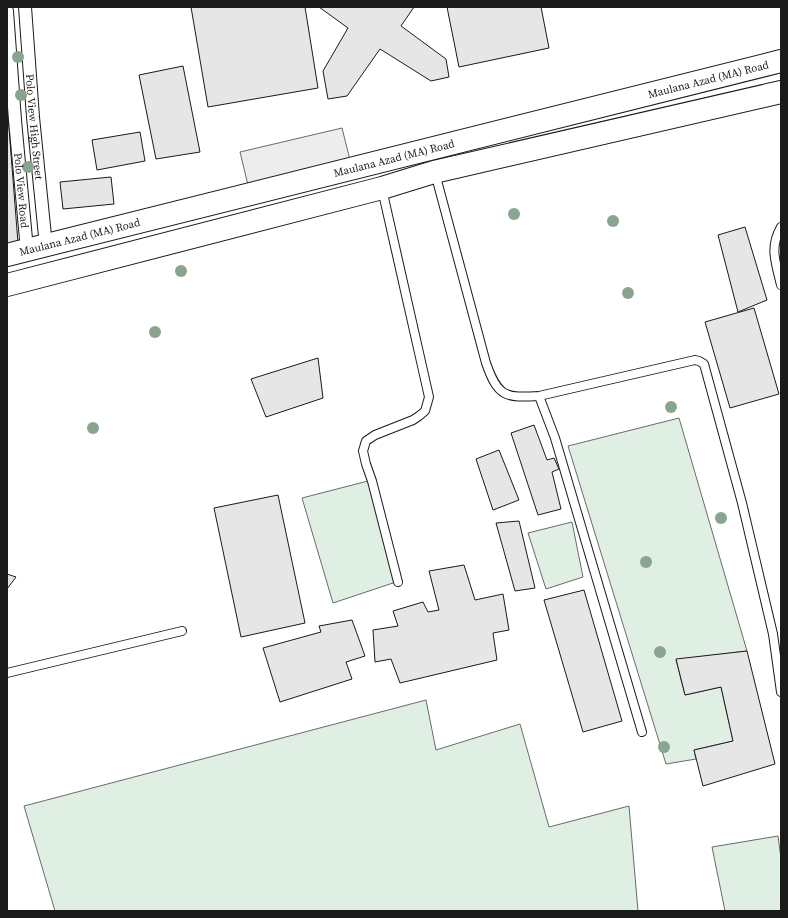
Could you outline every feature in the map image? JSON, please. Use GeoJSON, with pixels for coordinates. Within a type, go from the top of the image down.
{"type":"FeatureCollection","features":[{"type":"Feature","properties":{"kind":"main road","name":"Maulana Azad (MA) Road"},"geometry":{"type":"LineString","coordinates":[[27,250],[781,61]]}},
{"type":"Feature","properties":{"kind":"main road"},"geometry":{"type":"LineString","coordinates":[[7,285],[382,188],[434,172],[781,92]]}},
{"type":"Feature","properties":{"kind":"street","name":"Polo View High Street"},"geometry":{"type":"LineString","coordinates":[[25,7],[33,117],[27,250]]}},
{"type":"Feature","properties":{"kind":"street","name":"Polo View Road"},"geometry":{"type":"LineString","coordinates":[[7,11],[27,250]]}},
{"type":"Feature","properties":{"kind":"lane"},"geometry":{"type":"LineString","coordinates":[[434,172],[490,374],[504,394],[519,398],[539,396],[695,360],[704,364],[742,504],[773,634],[781,692]]}},
{"type":"Feature","properties":{"kind":"lane"},"geometry":{"type":"LineString","coordinates":[[382,188],[429,396],[425,411],[412,420],[375,435],[366,441],[363,451],[398,582]]}},
{"type":"Feature","properties":{"kind":"lane"},"geometry":{"type":"LineString","coordinates":[[781,227],[775,237],[773,247],[774,258],[781,285]]}},
{"type":"Feature","properties":{"kind":"lane"},"geometry":{"type":"LineString","coordinates":[[539,396],[555,438],[642,732]]}},
{"type":"Feature","properties":{"kind":"lane"},"geometry":{"type":"LineString","coordinates":[[7,673],[182,631]]}},
{"type":"Feature","properties":{"kind":"green space"},"geometry":{"type":"Polygon","coordinates":[[[679,418],[747,651],[676,660],[685,695],[721,687],[733,741],[694,750],[696,759],[666,764],[568,446],[679,418]]]}},
{"type":"Feature","properties":{"kind":"green space"},"geometry":{"type":"Polygon","coordinates":[[[368,481],[396,582],[333,603],[302,498],[368,481]]]}},
{"type":"Feature","properties":{"kind":"green space"},"geometry":{"type":"Polygon","coordinates":[[[572,522],[583,577],[546,589],[528,533],[572,522]]]}},
{"type":"Feature","properties":{"kind":"green space"},"geometry":{"type":"Polygon","coordinates":[[[426,700],[436,750],[520,724],[549,827],[629,806],[638,911],[55,911],[24,806],[426,700]]]}},
{"type":"Feature","properties":{"kind":"green space"},"geometry":{"type":"Polygon","coordinates":[[[778,836],[781,858],[781,911],[725,911],[712,847],[778,836]]]}},
{"type":"Feature","properties":{"kind":"shaded area"},"geometry":{"type":"Polygon","coordinates":[[[342,128],[350,160],[248,185],[240,152],[342,128]]]}},
{"type":"Feature","properties":{"kind":"building"},"geometry":{"type":"Polygon","coordinates":[[[191,7],[305,7],[318,88],[208,107],[191,7]]]}},
{"type":"Feature","properties":{"kind":"building"},"geometry":{"type":"Polygon","coordinates":[[[319,7],[414,7],[401,26],[446,59],[449,77],[431,81],[380,49],[347,96],[328,99],[323,71],[348,28],[319,7]]]}},
{"type":"Feature","properties":{"kind":"building"},"geometry":{"type":"Polygon","coordinates":[[[447,7],[541,7],[549,48],[459,67],[447,7]]]}},
{"type":"Feature","properties":{"kind":"building"},"geometry":{"type":"Polygon","coordinates":[[[183,66],[200,152],[156,159],[139,75],[183,66]]]}},
{"type":"Feature","properties":{"kind":"building"},"geometry":{"type":"Polygon","coordinates":[[[7,103],[18,243],[7,246],[7,103]]]}},
{"type":"Feature","properties":{"kind":"building"},"geometry":{"type":"Polygon","coordinates":[[[140,132],[145,161],[97,170],[92,140],[140,132]]]}},
{"type":"Feature","properties":{"kind":"building"},"geometry":{"type":"Polygon","coordinates":[[[111,177],[114,204],[63,209],[60,182],[111,177]]]}},
{"type":"Feature","properties":{"kind":"building"},"geometry":{"type":"Polygon","coordinates":[[[745,227],[767,300],[738,312],[718,235],[745,227]]]}},
{"type":"Feature","properties":{"kind":"building"},"geometry":{"type":"Polygon","coordinates":[[[754,308],[779,394],[730,408],[705,322],[754,308]]]}},
{"type":"Feature","properties":{"kind":"building"},"geometry":{"type":"Polygon","coordinates":[[[318,358],[323,398],[266,417],[251,379],[318,358]]]}},
{"type":"Feature","properties":{"kind":"building"},"geometry":{"type":"Polygon","coordinates":[[[534,425],[547,460],[554,458],[559,469],[552,472],[561,509],[538,515],[511,433],[534,425]]]}},
{"type":"Feature","properties":{"kind":"building"},"geometry":{"type":"Polygon","coordinates":[[[499,450],[519,500],[493,510],[476,459],[499,450]]]}},
{"type":"Feature","properties":{"kind":"building"},"geometry":{"type":"Polygon","coordinates":[[[278,495],[305,623],[241,637],[214,508],[278,495]]]}},
{"type":"Feature","properties":{"kind":"building"},"geometry":{"type":"Polygon","coordinates":[[[519,521],[535,588],[515,591],[496,523],[519,521]]]}},
{"type":"Feature","properties":{"kind":"building"},"geometry":{"type":"Polygon","coordinates":[[[464,565],[475,600],[503,594],[509,630],[493,633],[497,660],[400,683],[391,659],[375,662],[373,630],[398,626],[393,611],[423,602],[428,612],[439,610],[429,571],[464,565]]]}},
{"type":"Feature","properties":{"kind":"building"},"geometry":{"type":"Polygon","coordinates":[[[7,574],[16,577],[7,589],[7,574]]]}},
{"type":"Feature","properties":{"kind":"building"},"geometry":{"type":"Polygon","coordinates":[[[584,590],[622,721],[583,732],[544,600],[584,590]]]}},
{"type":"Feature","properties":{"kind":"building"},"geometry":{"type":"Polygon","coordinates":[[[352,620],[365,656],[346,662],[352,679],[280,702],[263,648],[321,632],[319,626],[352,620]]]}},
{"type":"Feature","properties":{"kind":"building"},"geometry":{"type":"Polygon","coordinates":[[[747,651],[775,764],[703,786],[694,750],[733,741],[721,687],[685,695],[676,659],[747,651]]]}}]}
